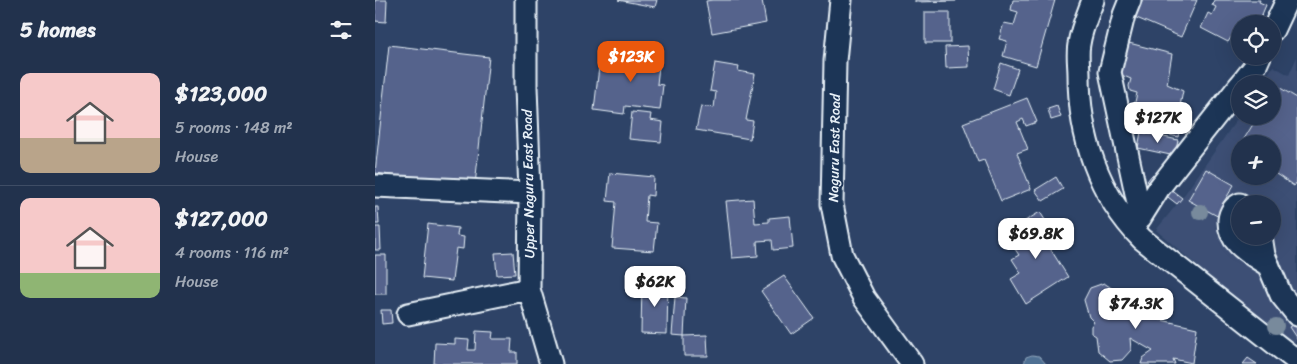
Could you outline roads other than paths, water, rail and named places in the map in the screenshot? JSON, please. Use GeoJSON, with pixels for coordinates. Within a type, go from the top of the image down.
{"type":"FeatureCollection","features":[{"type":"Feature","properties":{"kind":"street","name":"Upper Naguru East Road"},"geometry":{"type":"LineString","coordinates":[[526,0],[526,87],[530,193],[529,289],[551,364]]}},
{"type":"Feature","properties":{"kind":"street","name":"Naguru East Road"},"geometry":{"type":"LineString","coordinates":[[841,0],[835,61],[832,204],[842,255],[864,298],[912,364]]}},
{"type":"Feature","properties":{"kind":"street"},"geometry":{"type":"LineString","coordinates":[[1093,0],[1079,44],[1079,101],[1088,148],[1107,194],[1137,223],[1156,250],[1297,361]]}},
{"type":"Feature","properties":{"kind":"street"},"geometry":{"type":"LineString","coordinates":[[1130,0],[1124,15],[1110,72],[1137,223]]}},
{"type":"Feature","properties":{"kind":"street"},"geometry":{"type":"LineString","coordinates":[[1280,15],[1287,0]]}},
{"type":"Feature","properties":{"kind":"street"},"geometry":{"type":"LineString","coordinates":[[1247,75],[1255,65]]}},
{"type":"Feature","properties":{"kind":"street"},"geometry":{"type":"LineString","coordinates":[[1137,223],[1159,188],[1231,96]]}},
{"type":"Feature","properties":{"kind":"street"},"geometry":{"type":"LineString","coordinates":[[375,186],[530,193]]}},
{"type":"Feature","properties":{"kind":"street"},"geometry":{"type":"LineString","coordinates":[[1231,214],[1229,227],[1231,237]]}},
{"type":"Feature","properties":{"kind":"street"},"geometry":{"type":"LineString","coordinates":[[1240,245],[1269,266]]}},
{"type":"Feature","properties":{"kind":"street"},"geometry":{"type":"LineString","coordinates":[[1262,245],[1264,255],[1281,295],[1297,315]]}},
{"type":"Feature","properties":{"kind":"street"},"geometry":{"type":"LineString","coordinates":[[408,314],[529,289]]}}]}
